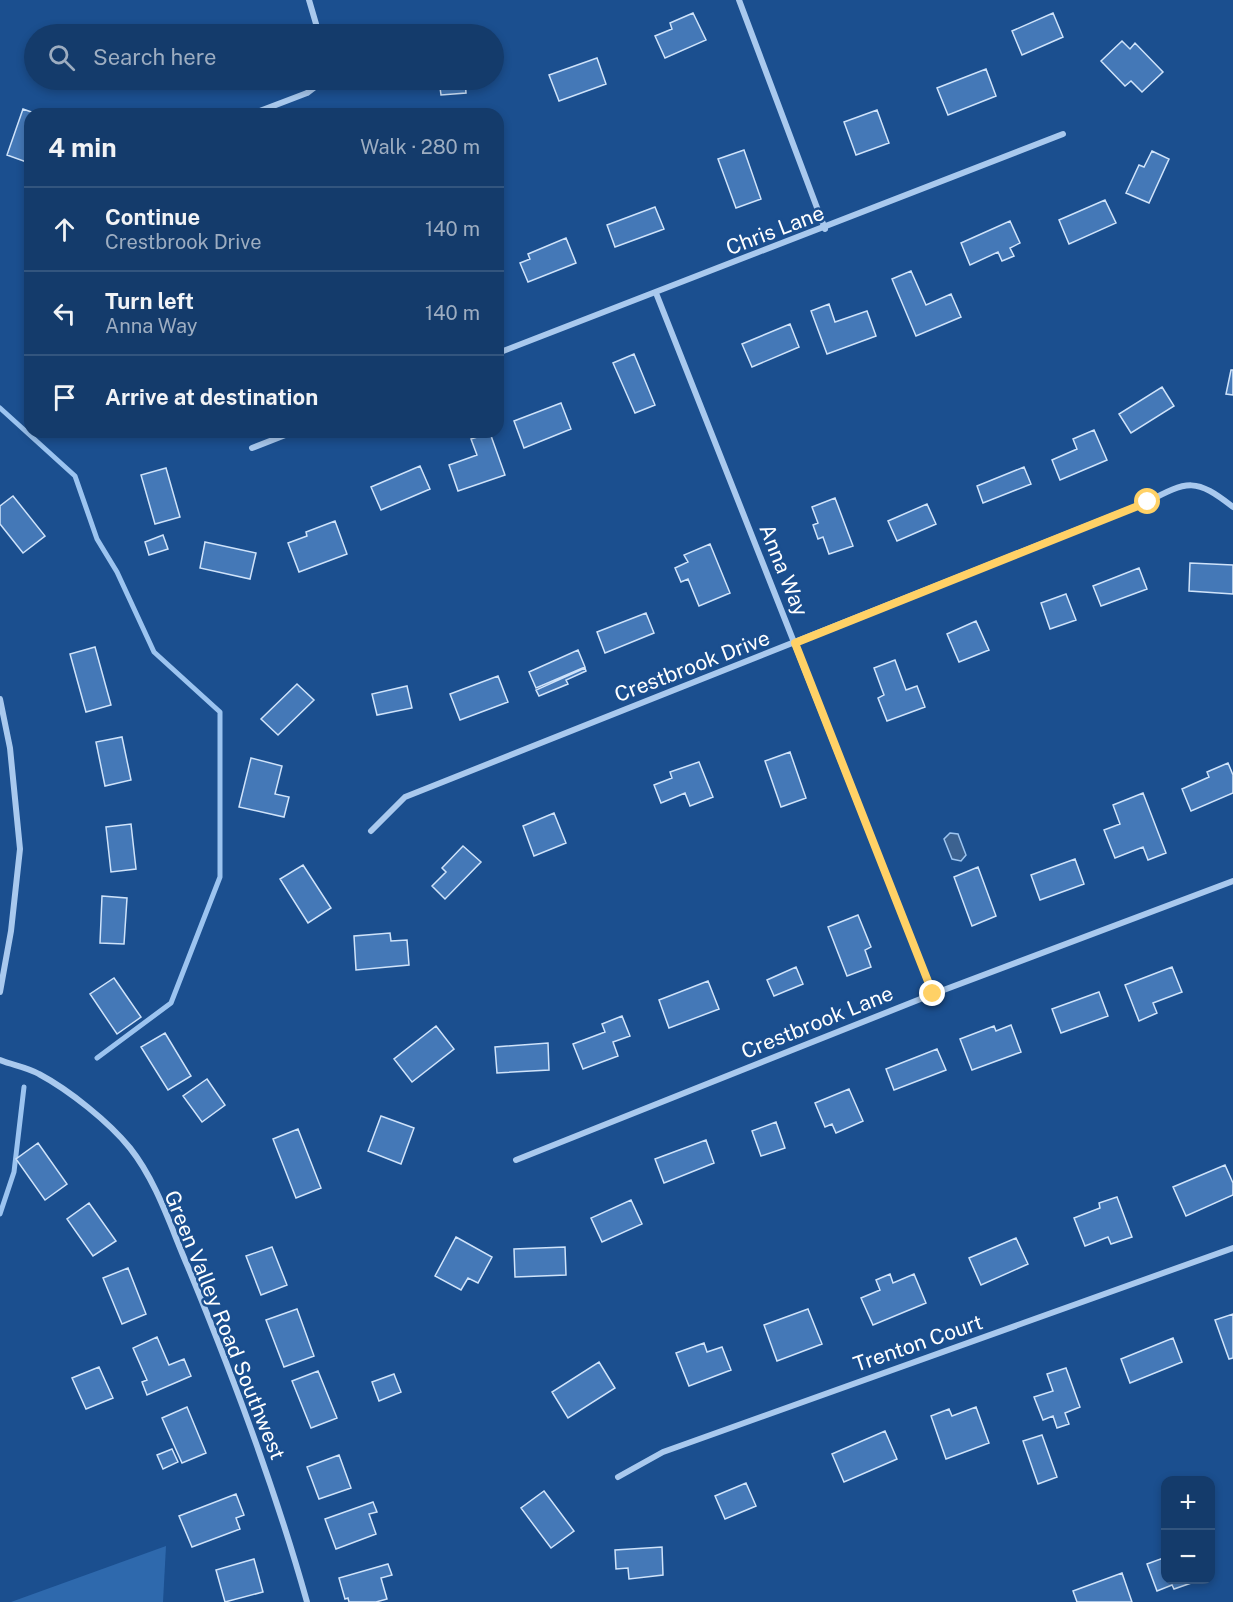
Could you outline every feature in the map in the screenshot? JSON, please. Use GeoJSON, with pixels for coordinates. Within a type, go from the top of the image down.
{"type":"FeatureCollection","features":[{"type":"Feature","properties":{"kind":"street"},"geometry":{"type":"LineString","coordinates":[[309,0],[316,24]]}},
{"type":"Feature","properties":{"kind":"street"},"geometry":{"type":"LineString","coordinates":[[739,0],[825,229]]}},
{"type":"Feature","properties":{"kind":"street"},"geometry":{"type":"LineString","coordinates":[[268,108],[311,90]]}},
{"type":"Feature","properties":{"kind":"street","name":"Chris Lane"},"geometry":{"type":"LineString","coordinates":[[504,351],[825,229],[1063,134]]}},
{"type":"Feature","properties":{"kind":"street","name":"Anna Way"},"geometry":{"type":"LineString","coordinates":[[656,293],[933,994]]}},
{"type":"Feature","properties":{"kind":"street"},"geometry":{"type":"LineString","coordinates":[[252,448],[278,438]]}},
{"type":"Feature","properties":{"kind":"street","name":"Crestbrook Drive"},"geometry":{"type":"LineString","coordinates":[[371,831],[405,797],[1148,502],[1172,489],[1191,484],[1208,490],[1233,507]]}},
{"type":"Feature","properties":{"kind":"street"},"geometry":{"type":"LineString","coordinates":[[0,699],[10,748],[20,849],[11,931],[0,992]]}},
{"type":"Feature","properties":{"kind":"street","name":"Crestbrook Lane"},"geometry":{"type":"LineString","coordinates":[[516,1160],[933,994],[1233,881]]}},
{"type":"Feature","properties":{"kind":"street","name":"Green Valley Road Southwest"},"geometry":{"type":"LineString","coordinates":[[0,1060],[38,1073],[88,1108],[131,1149],[158,1196],[249,1421],[307,1602]]}},
{"type":"Feature","properties":{"kind":"street","name":"Trenton Court"},"geometry":{"type":"LineString","coordinates":[[618,1477],[663,1452],[1233,1248]]}},
{"type":"Feature","properties":{"kind":"shaded area"},"geometry":{"type":"Polygon","coordinates":[[[950,833],[958,834],[966,855],[961,861],[952,859],[944,839],[950,833]]]}},
{"type":"Feature","properties":{"kind":"shaded area"},"geometry":{"type":"Polygon","coordinates":[[[166,1546],[163,1602],[11,1602],[166,1546]]]}},
{"type":"Feature","properties":{"kind":"building"},"geometry":{"type":"Polygon","coordinates":[[[693,13],[706,40],[665,58],[655,36],[672,29],[670,23],[693,13]]]}},
{"type":"Feature","properties":{"kind":"building"},"geometry":{"type":"Polygon","coordinates":[[[1053,13],[1063,37],[1022,55],[1012,31],[1053,13]]]}},
{"type":"Feature","properties":{"kind":"building"},"geometry":{"type":"Polygon","coordinates":[[[1122,41],[1130,49],[1135,43],[1163,72],[1142,92],[1131,81],[1125,86],[1101,61],[1122,41]]]}},
{"type":"Feature","properties":{"kind":"building"},"geometry":{"type":"Polygon","coordinates":[[[597,58],[606,84],[559,101],[549,75],[597,58]]]}},
{"type":"Feature","properties":{"kind":"building"},"geometry":{"type":"Polygon","coordinates":[[[986,69],[996,96],[948,115],[937,88],[986,69]]]}},
{"type":"Feature","properties":{"kind":"building"},"geometry":{"type":"Polygon","coordinates":[[[440,90],[466,90],[466,93],[441,95],[440,90]]]}},
{"type":"Feature","properties":{"kind":"building"},"geometry":{"type":"Polygon","coordinates":[[[23,109],[24,109],[24,161],[7,155],[23,109]]]}},
{"type":"Feature","properties":{"kind":"building"},"geometry":{"type":"Polygon","coordinates":[[[877,110],[889,143],[856,155],[844,122],[877,110]]]}},
{"type":"Feature","properties":{"kind":"building"},"geometry":{"type":"Polygon","coordinates":[[[744,150],[761,199],[736,208],[718,159],[744,150]]]}},
{"type":"Feature","properties":{"kind":"building"},"geometry":{"type":"Polygon","coordinates":[[[1152,151],[1169,159],[1149,203],[1126,193],[1139,165],[1144,167],[1152,151]]]}},
{"type":"Feature","properties":{"kind":"building"},"geometry":{"type":"Polygon","coordinates":[[[1105,200],[1116,223],[1069,244],[1059,220],[1105,200]]]}},
{"type":"Feature","properties":{"kind":"building"},"geometry":{"type":"Polygon","coordinates":[[[655,207],[664,229],[615,247],[607,225],[655,207]]]}},
{"type":"Feature","properties":{"kind":"building"},"geometry":{"type":"Polygon","coordinates":[[[1010,221],[1020,243],[1010,248],[1014,256],[1002,261],[998,252],[970,265],[961,243],[1010,221]]]}},
{"type":"Feature","properties":{"kind":"building"},"geometry":{"type":"Polygon","coordinates":[[[566,238],[576,263],[528,282],[520,263],[530,259],[528,254],[566,238]]]}},
{"type":"Feature","properties":{"kind":"building"},"geometry":{"type":"Polygon","coordinates":[[[911,271],[926,305],[951,294],[961,317],[916,336],[892,279],[911,271]]]}},
{"type":"Feature","properties":{"kind":"building"},"geometry":{"type":"Polygon","coordinates":[[[829,304],[835,322],[867,311],[876,336],[827,354],[811,311],[829,304]]]}},
{"type":"Feature","properties":{"kind":"building"},"geometry":{"type":"Polygon","coordinates":[[[790,324],[799,347],[752,367],[742,344],[790,324]]]}},
{"type":"Feature","properties":{"kind":"building"},"geometry":{"type":"Polygon","coordinates":[[[634,354],[655,405],[635,413],[613,363],[634,354]]]}},
{"type":"Feature","properties":{"kind":"building"},"geometry":{"type":"Polygon","coordinates":[[[1231,370],[1233,370],[1233,395],[1226,394],[1231,370]]]}},
{"type":"Feature","properties":{"kind":"building"},"geometry":{"type":"Polygon","coordinates":[[[1162,387],[1174,406],[1131,433],[1119,414],[1162,387]]]}},
{"type":"Feature","properties":{"kind":"building"},"geometry":{"type":"Polygon","coordinates":[[[561,403],[571,429],[524,448],[514,421],[561,403]]]}},
{"type":"Feature","properties":{"kind":"building"},"geometry":{"type":"Polygon","coordinates":[[[1094,430],[1107,460],[1060,480],[1052,460],[1077,449],[1073,439],[1094,430]]]}},
{"type":"Feature","properties":{"kind":"building"},"geometry":{"type":"Polygon","coordinates":[[[492,438],[505,475],[458,491],[449,465],[477,455],[471,439],[492,438]]]}},
{"type":"Feature","properties":{"kind":"building"},"geometry":{"type":"Polygon","coordinates":[[[420,466],[430,489],[381,510],[371,487],[420,466]]]}},
{"type":"Feature","properties":{"kind":"building"},"geometry":{"type":"Polygon","coordinates":[[[1024,467],[1031,484],[983,503],[977,486],[1024,467]]]}},
{"type":"Feature","properties":{"kind":"building"},"geometry":{"type":"Polygon","coordinates":[[[166,468],[180,517],[155,524],[141,475],[166,468]]]}},
{"type":"Feature","properties":{"kind":"building"},"geometry":{"type":"Polygon","coordinates":[[[13,496],[45,536],[23,553],[0,524],[0,506],[13,496]]]}},
{"type":"Feature","properties":{"kind":"building"},"geometry":{"type":"Polygon","coordinates":[[[835,498],[853,546],[829,554],[823,537],[818,539],[813,525],[818,523],[812,507],[835,498]]]}},
{"type":"Feature","properties":{"kind":"building"},"geometry":{"type":"Polygon","coordinates":[[[927,504],[936,524],[897,541],[888,521],[927,504]]]}},
{"type":"Feature","properties":{"kind":"building"},"geometry":{"type":"Polygon","coordinates":[[[335,521],[347,554],[299,572],[288,543],[307,536],[306,532],[335,521]]]}},
{"type":"Feature","properties":{"kind":"building"},"geometry":{"type":"Polygon","coordinates":[[[163,535],[168,549],[149,555],[145,542],[163,535]]]}},
{"type":"Feature","properties":{"kind":"building"},"geometry":{"type":"Polygon","coordinates":[[[205,542],[256,553],[250,579],[200,568],[205,542]]]}},
{"type":"Feature","properties":{"kind":"building"},"geometry":{"type":"Polygon","coordinates":[[[710,544],[730,593],[699,606],[688,579],[681,582],[675,568],[688,562],[684,555],[710,544]]]}},
{"type":"Feature","properties":{"kind":"building"},"geometry":{"type":"Polygon","coordinates":[[[1190,563],[1233,565],[1233,594],[1189,591],[1190,563]]]}},
{"type":"Feature","properties":{"kind":"building"},"geometry":{"type":"Polygon","coordinates":[[[1139,568],[1147,589],[1101,606],[1093,586],[1139,568]]]}},
{"type":"Feature","properties":{"kind":"building"},"geometry":{"type":"Polygon","coordinates":[[[1066,594],[1076,620],[1050,629],[1041,603],[1066,594]]]}},
{"type":"Feature","properties":{"kind":"building"},"geometry":{"type":"Polygon","coordinates":[[[646,613],[654,633],[605,653],[597,632],[646,613]]]}},
{"type":"Feature","properties":{"kind":"building"},"geometry":{"type":"Polygon","coordinates":[[[976,621],[989,650],[959,662],[947,634],[976,621]]]}},
{"type":"Feature","properties":{"kind":"building"},"geometry":{"type":"Polygon","coordinates":[[[95,647],[111,705],[86,712],[70,654],[95,647]]]}},
{"type":"Feature","properties":{"kind":"building"},"geometry":{"type":"Polygon","coordinates":[[[578,650],[585,667],[536,688],[529,672],[578,650]]]}},
{"type":"Feature","properties":{"kind":"building"},"geometry":{"type":"Polygon","coordinates":[[[895,660],[906,690],[917,686],[925,707],[887,721],[878,698],[884,695],[874,668],[895,660]]]}},
{"type":"Feature","properties":{"kind":"building"},"geometry":{"type":"Polygon","coordinates":[[[585,668],[586,671],[566,680],[568,684],[539,696],[536,690],[585,668]]]}},
{"type":"Feature","properties":{"kind":"building"},"geometry":{"type":"Polygon","coordinates":[[[498,676],[508,702],[460,720],[450,694],[498,676]]]}},
{"type":"Feature","properties":{"kind":"building"},"geometry":{"type":"Polygon","coordinates":[[[297,684],[314,700],[278,735],[261,719],[297,684]]]}},
{"type":"Feature","properties":{"kind":"building"},"geometry":{"type":"Polygon","coordinates":[[[407,686],[412,708],[377,715],[372,694],[407,686]]]}},
{"type":"Feature","properties":{"kind":"building"},"geometry":{"type":"Polygon","coordinates":[[[122,737],[131,780],[105,786],[96,742],[122,737]]]}},
{"type":"Feature","properties":{"kind":"building"},"geometry":{"type":"Polygon","coordinates":[[[790,752],[806,798],[781,807],[765,761],[790,752]]]}},
{"type":"Feature","properties":{"kind":"building"},"geometry":{"type":"Polygon","coordinates":[[[251,758],[282,766],[275,794],[289,797],[284,817],[239,807],[251,758]]]}},
{"type":"Feature","properties":{"kind":"building"},"geometry":{"type":"Polygon","coordinates":[[[699,762],[713,797],[690,806],[685,793],[661,803],[654,785],[672,778],[670,772],[699,762]]]}},
{"type":"Feature","properties":{"kind":"building"},"geometry":{"type":"Polygon","coordinates":[[[1228,763],[1233,775],[1233,793],[1191,811],[1182,789],[1209,777],[1207,772],[1228,763]]]}},
{"type":"Feature","properties":{"kind":"building"},"geometry":{"type":"Polygon","coordinates":[[[1143,793],[1166,853],[1148,860],[1143,847],[1115,858],[1104,830],[1120,824],[1113,805],[1143,793]]]}},
{"type":"Feature","properties":{"kind":"building"},"geometry":{"type":"Polygon","coordinates":[[[554,813],[566,843],[534,856],[523,826],[554,813]]]}},
{"type":"Feature","properties":{"kind":"building"},"geometry":{"type":"Polygon","coordinates":[[[131,824],[136,869],[111,872],[106,827],[131,824]]]}},
{"type":"Feature","properties":{"kind":"building"},"geometry":{"type":"Polygon","coordinates":[[[463,846],[481,862],[445,899],[432,886],[446,872],[442,868],[463,846]]]}},
{"type":"Feature","properties":{"kind":"building"},"geometry":{"type":"Polygon","coordinates":[[[1075,859],[1084,884],[1040,900],[1031,875],[1075,859]]]}},
{"type":"Feature","properties":{"kind":"building"},"geometry":{"type":"Polygon","coordinates":[[[303,865],[331,908],[308,923],[280,879],[303,865]]]}},
{"type":"Feature","properties":{"kind":"building"},"geometry":{"type":"Polygon","coordinates":[[[978,867],[996,916],[972,926],[954,877],[978,867]]]}},
{"type":"Feature","properties":{"kind":"building"},"geometry":{"type":"Polygon","coordinates":[[[102,896],[127,898],[124,944],[100,943],[102,896]]]}},
{"type":"Feature","properties":{"kind":"building"},"geometry":{"type":"Polygon","coordinates":[[[858,915],[871,947],[865,950],[871,967],[847,976],[828,927],[858,915]]]}},
{"type":"Feature","properties":{"kind":"building"},"geometry":{"type":"Polygon","coordinates":[[[390,933],[391,941],[407,940],[409,965],[356,970],[354,936],[390,933]]]}},
{"type":"Feature","properties":{"kind":"building"},"geometry":{"type":"Polygon","coordinates":[[[796,967],[803,984],[774,996],[767,980],[796,967]]]}},
{"type":"Feature","properties":{"kind":"building"},"geometry":{"type":"Polygon","coordinates":[[[1172,967],[1182,992],[1153,1003],[1157,1013],[1139,1021],[1125,985],[1172,967]]]}},
{"type":"Feature","properties":{"kind":"building"},"geometry":{"type":"Polygon","coordinates":[[[114,978],[141,1017],[117,1034],[90,994],[114,978]]]}},
{"type":"Feature","properties":{"kind":"building"},"geometry":{"type":"Polygon","coordinates":[[[708,981],[719,1009],[669,1028],[659,1000],[708,981]]]}},
{"type":"Feature","properties":{"kind":"building"},"geometry":{"type":"Polygon","coordinates":[[[1099,992],[1108,1016],[1061,1033],[1052,1009],[1099,992]]]}},
{"type":"Feature","properties":{"kind":"building"},"geometry":{"type":"Polygon","coordinates":[[[622,1016],[630,1036],[613,1042],[618,1056],[583,1069],[573,1044],[605,1032],[602,1024],[622,1016]]]}},
{"type":"Feature","properties":{"kind":"building"},"geometry":{"type":"Polygon","coordinates":[[[1011,1025],[1021,1052],[972,1070],[960,1039],[994,1026],[996,1031],[1011,1025]]]}},
{"type":"Feature","properties":{"kind":"building"},"geometry":{"type":"Polygon","coordinates":[[[436,1026],[454,1049],[412,1082],[394,1059],[436,1026]]]}},
{"type":"Feature","properties":{"kind":"building"},"geometry":{"type":"Polygon","coordinates":[[[165,1033],[191,1076],[168,1090],[141,1047],[165,1033]]]}},
{"type":"Feature","properties":{"kind":"building"},"geometry":{"type":"Polygon","coordinates":[[[548,1043],[549,1070],[497,1073],[495,1047],[548,1043]]]}},
{"type":"Feature","properties":{"kind":"building"},"geometry":{"type":"Polygon","coordinates":[[[937,1049],[946,1070],[894,1090],[886,1069],[937,1049]]]}},
{"type":"Feature","properties":{"kind":"building"},"geometry":{"type":"Polygon","coordinates":[[[207,1079],[225,1105],[202,1122],[183,1096],[207,1079]]]}},
{"type":"Feature","properties":{"kind":"building"},"geometry":{"type":"Polygon","coordinates":[[[849,1089],[863,1121],[836,1133],[832,1124],[825,1127],[815,1103],[849,1089]]]}},
{"type":"Feature","properties":{"kind":"building"},"geometry":{"type":"Polygon","coordinates":[[[381,1116],[414,1128],[401,1164],[368,1151],[381,1116]]]}},
{"type":"Feature","properties":{"kind":"building"},"geometry":{"type":"Polygon","coordinates":[[[776,1122],[785,1148],[761,1156],[752,1131],[776,1122]]]}},
{"type":"Feature","properties":{"kind":"building"},"geometry":{"type":"Polygon","coordinates":[[[298,1129],[321,1188],[296,1198],[273,1139],[298,1129]]]}},
{"type":"Feature","properties":{"kind":"building"},"geometry":{"type":"Polygon","coordinates":[[[706,1140],[714,1163],[664,1183],[655,1159],[706,1140]]]}},
{"type":"Feature","properties":{"kind":"building"},"geometry":{"type":"Polygon","coordinates":[[[38,1143],[67,1184],[45,1200],[16,1159],[38,1143]]]}},
{"type":"Feature","properties":{"kind":"building"},"geometry":{"type":"Polygon","coordinates":[[[1225,1165],[1233,1183],[1233,1195],[1186,1216],[1173,1187],[1225,1165]]]}},
{"type":"Feature","properties":{"kind":"building"},"geometry":{"type":"Polygon","coordinates":[[[1117,1197],[1132,1237],[1111,1244],[1108,1237],[1085,1246],[1074,1218],[1100,1208],[1099,1203],[1117,1197]]]}},
{"type":"Feature","properties":{"kind":"building"},"geometry":{"type":"Polygon","coordinates":[[[631,1200],[642,1224],[602,1242],[591,1218],[631,1200]]]}},
{"type":"Feature","properties":{"kind":"building"},"geometry":{"type":"Polygon","coordinates":[[[89,1203],[116,1241],[93,1256],[67,1219],[89,1203]]]}},
{"type":"Feature","properties":{"kind":"building"},"geometry":{"type":"Polygon","coordinates":[[[456,1237],[492,1257],[478,1283],[468,1278],[461,1290],[435,1276],[456,1237]]]}},
{"type":"Feature","properties":{"kind":"building"},"geometry":{"type":"Polygon","coordinates":[[[1016,1238],[1028,1264],[981,1285],[969,1258],[1016,1238]]]}},
{"type":"Feature","properties":{"kind":"building"},"geometry":{"type":"Polygon","coordinates":[[[272,1247],[287,1285],[261,1295],[246,1256],[272,1247]]]}},
{"type":"Feature","properties":{"kind":"building"},"geometry":{"type":"Polygon","coordinates":[[[565,1247],[566,1275],[515,1277],[514,1249],[565,1247]]]}},
{"type":"Feature","properties":{"kind":"building"},"geometry":{"type":"Polygon","coordinates":[[[128,1268],[146,1314],[122,1324],[103,1278],[128,1268]]]}},
{"type":"Feature","properties":{"kind":"building"},"geometry":{"type":"Polygon","coordinates":[[[890,1274],[893,1283],[914,1274],[926,1303],[873,1325],[861,1298],[880,1290],[876,1280],[890,1274]]]}},
{"type":"Feature","properties":{"kind":"building"},"geometry":{"type":"Polygon","coordinates":[[[297,1309],[314,1356],[284,1367],[266,1320],[297,1309]]]}},
{"type":"Feature","properties":{"kind":"building"},"geometry":{"type":"Polygon","coordinates":[[[808,1309],[822,1344],[777,1361],[764,1325],[808,1309]]]}},
{"type":"Feature","properties":{"kind":"building"},"geometry":{"type":"Polygon","coordinates":[[[1233,1314],[1233,1358],[1229,1359],[1215,1320],[1233,1314]]]}},
{"type":"Feature","properties":{"kind":"building"},"geometry":{"type":"Polygon","coordinates":[[[157,1337],[169,1365],[184,1359],[191,1376],[147,1395],[142,1382],[147,1380],[133,1348],[157,1337]]]}},
{"type":"Feature","properties":{"kind":"building"},"geometry":{"type":"Polygon","coordinates":[[[1173,1338],[1182,1362],[1130,1383],[1121,1359],[1173,1338]]]}},
{"type":"Feature","properties":{"kind":"building"},"geometry":{"type":"Polygon","coordinates":[[[704,1343],[707,1352],[722,1347],[731,1370],[689,1386],[676,1353],[704,1343]]]}},
{"type":"Feature","properties":{"kind":"building"},"geometry":{"type":"Polygon","coordinates":[[[599,1362],[615,1388],[568,1418],[552,1392],[599,1362]]]}},
{"type":"Feature","properties":{"kind":"building"},"geometry":{"type":"Polygon","coordinates":[[[99,1367],[113,1398],[86,1409],[72,1378],[99,1367]]]}},
{"type":"Feature","properties":{"kind":"building"},"geometry":{"type":"Polygon","coordinates":[[[1066,1368],[1080,1407],[1065,1413],[1069,1424],[1057,1428],[1053,1416],[1043,1420],[1034,1397],[1053,1391],[1047,1374],[1066,1368]]]}},
{"type":"Feature","properties":{"kind":"building"},"geometry":{"type":"Polygon","coordinates":[[[318,1371],[337,1418],[311,1428],[292,1381],[318,1371]]]}},
{"type":"Feature","properties":{"kind":"building"},"geometry":{"type":"Polygon","coordinates":[[[394,1374],[401,1392],[379,1401],[372,1382],[394,1374]]]}},
{"type":"Feature","properties":{"kind":"building"},"geometry":{"type":"Polygon","coordinates":[[[187,1407],[206,1453],[182,1463],[162,1418],[187,1407]]]}},
{"type":"Feature","properties":{"kind":"building"},"geometry":{"type":"Polygon","coordinates":[[[976,1407],[989,1443],[946,1459],[931,1416],[949,1409],[952,1416],[976,1407]]]}},
{"type":"Feature","properties":{"kind":"building"},"geometry":{"type":"Polygon","coordinates":[[[885,1431],[897,1459],[844,1482],[832,1454],[885,1431]]]}},
{"type":"Feature","properties":{"kind":"building"},"geometry":{"type":"Polygon","coordinates":[[[1042,1435],[1057,1477],[1038,1484],[1023,1441],[1042,1435]]]}},
{"type":"Feature","properties":{"kind":"building"},"geometry":{"type":"Polygon","coordinates":[[[172,1449],[178,1462],[163,1469],[157,1455],[172,1449]]]}},
{"type":"Feature","properties":{"kind":"building"},"geometry":{"type":"Polygon","coordinates":[[[339,1455],[351,1488],[319,1499],[307,1467],[339,1455]]]}},
{"type":"Feature","properties":{"kind":"building"},"geometry":{"type":"Polygon","coordinates":[[[746,1483],[756,1506],[725,1519],[715,1496],[746,1483]]]}},
{"type":"Feature","properties":{"kind":"building"},"geometry":{"type":"Polygon","coordinates":[[[544,1491],[574,1531],[551,1548],[521,1508],[544,1491]]]}},
{"type":"Feature","properties":{"kind":"building"},"geometry":{"type":"Polygon","coordinates":[[[236,1494],[244,1515],[236,1518],[240,1529],[192,1547],[179,1516],[236,1494]]]}},
{"type":"Feature","properties":{"kind":"building"},"geometry":{"type":"Polygon","coordinates":[[[373,1502],[377,1512],[369,1514],[376,1534],[336,1549],[325,1519],[373,1502]]]}},
{"type":"Feature","properties":{"kind":"building"},"geometry":{"type":"Polygon","coordinates":[[[662,1547],[663,1575],[629,1579],[628,1568],[616,1569],[615,1550],[662,1547]]]}},
{"type":"Feature","properties":{"kind":"building"},"geometry":{"type":"Polygon","coordinates":[[[254,1559],[263,1592],[225,1602],[216,1570],[254,1559]]]}},
{"type":"Feature","properties":{"kind":"building"},"geometry":{"type":"Polygon","coordinates":[[[1161,1559],[1161,1584],[1188,1584],[1174,1589],[1172,1585],[1157,1591],[1147,1564],[1161,1559]]]}},
{"type":"Feature","properties":{"kind":"building"},"geometry":{"type":"Polygon","coordinates":[[[388,1564],[392,1575],[381,1578],[387,1599],[376,1602],[349,1602],[348,1598],[345,1599],[339,1578],[388,1564]]]}},
{"type":"Feature","properties":{"kind":"building"},"geometry":{"type":"Polygon","coordinates":[[[1122,1573],[1132,1602],[1077,1602],[1073,1591],[1122,1573]]]}},
{"type":"Feature","properties":{"kind":"waterway"},"geometry":{"type":"LineString","coordinates":[[0,408],[24,430]]}},
{"type":"Feature","properties":{"kind":"waterway"},"geometry":{"type":"LineString","coordinates":[[33,438],[75,476],[97,539],[117,572],[154,652],[220,712],[220,877],[171,1003],[97,1058]]}},
{"type":"Feature","properties":{"kind":"waterway"},"geometry":{"type":"LineString","coordinates":[[0,1214],[14,1172],[24,1087]]}},
{"type":"Feature","properties":{"kind":"route"},"geometry":{"type":"LineString","coordinates":[[933,994],[795,643],[1148,502]]}}]}
